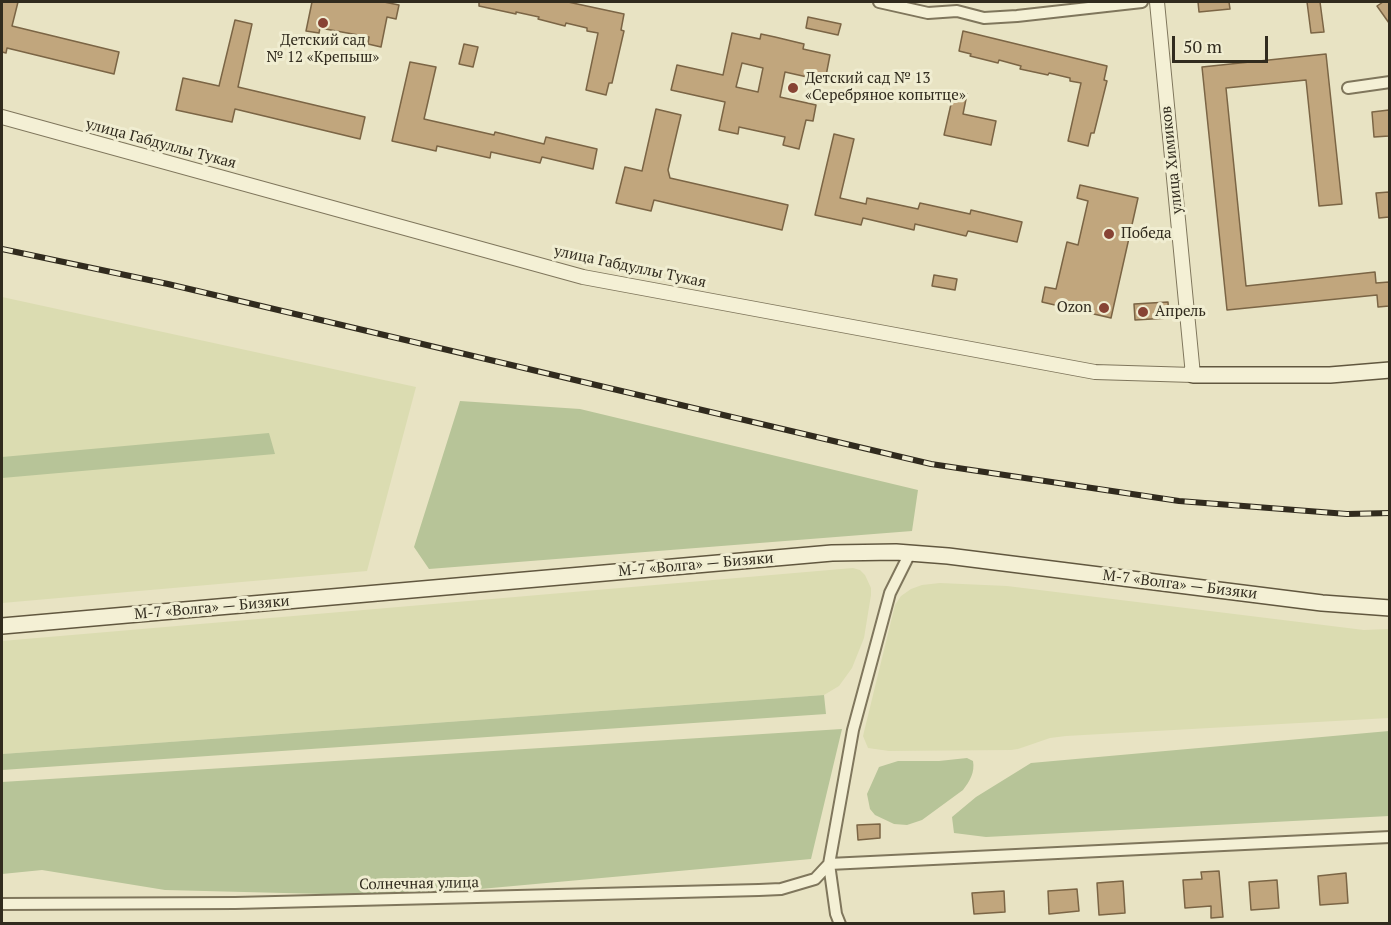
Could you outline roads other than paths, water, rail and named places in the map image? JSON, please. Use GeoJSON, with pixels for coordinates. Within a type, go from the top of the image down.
{"type":"FeatureCollection","features":[{"type":"Feature","properties":{"kind":"main road"},"geometry":{"type":"LineString","coordinates":[[1193,375],[1330,375],[1389,370]]}},
{"type":"Feature","properties":{"kind":"main road","name":"М-7 «Волга» — Бизяки"},"geometry":{"type":"LineString","coordinates":[[2,626],[832,553],[910,553],[948,556],[1322,603],[1389,608]]}},
{"type":"Feature","properties":{"kind":"street"},"geometry":{"type":"LineString","coordinates":[[879,2],[928,13],[957,11],[984,18],[1142,2]]}},
{"type":"Feature","properties":{"kind":"street","name":"улица Химиков"},"geometry":{"type":"LineString","coordinates":[[1157,2],[1193,375]]}},
{"type":"Feature","properties":{"kind":"street"},"geometry":{"type":"LineString","coordinates":[[1348,88],[1389,82]]}},
{"type":"Feature","properties":{"kind":"street","name":"улица Габдуллы Тукая"},"geometry":{"type":"LineString","coordinates":[[2,117],[583,277],[1095,372],[1193,375]]}},
{"type":"Feature","properties":{"kind":"street"},"geometry":{"type":"LineString","coordinates":[[840,924],[836,914],[830,864],[853,730],[890,593],[910,553]]}},
{"type":"Feature","properties":{"kind":"street"},"geometry":{"type":"LineString","coordinates":[[830,864],[1389,837]]}},
{"type":"Feature","properties":{"kind":"street","name":"Солнечная улица"},"geometry":{"type":"LineString","coordinates":[[2,904],[235,903],[781,889],[815,879],[830,864]]}},
{"type":"Feature","properties":{"kind":"railway"},"geometry":{"type":"LineString","coordinates":[[2,249],[168,284],[931,464],[1179,501],[1347,514],[1390,513]]}},
{"type":"Feature","properties":{"kind":"place","name":"Детский сад № 12 «Крепыш»"},"geometry":{"type":"Point","coordinates":[323,23]}},
{"type":"Feature","properties":{"kind":"place","name":"Детский сад № 13 «Серебряное копытце»"},"geometry":{"type":"Point","coordinates":[793,88]}},
{"type":"Feature","properties":{"kind":"place","name":"Победа"},"geometry":{"type":"Point","coordinates":[1109,234]}},
{"type":"Feature","properties":{"kind":"place","name":"Ozon"},"geometry":{"type":"Point","coordinates":[1104,308]}},
{"type":"Feature","properties":{"kind":"place","name":"Апрель"},"geometry":{"type":"Point","coordinates":[1143,312]}}]}
